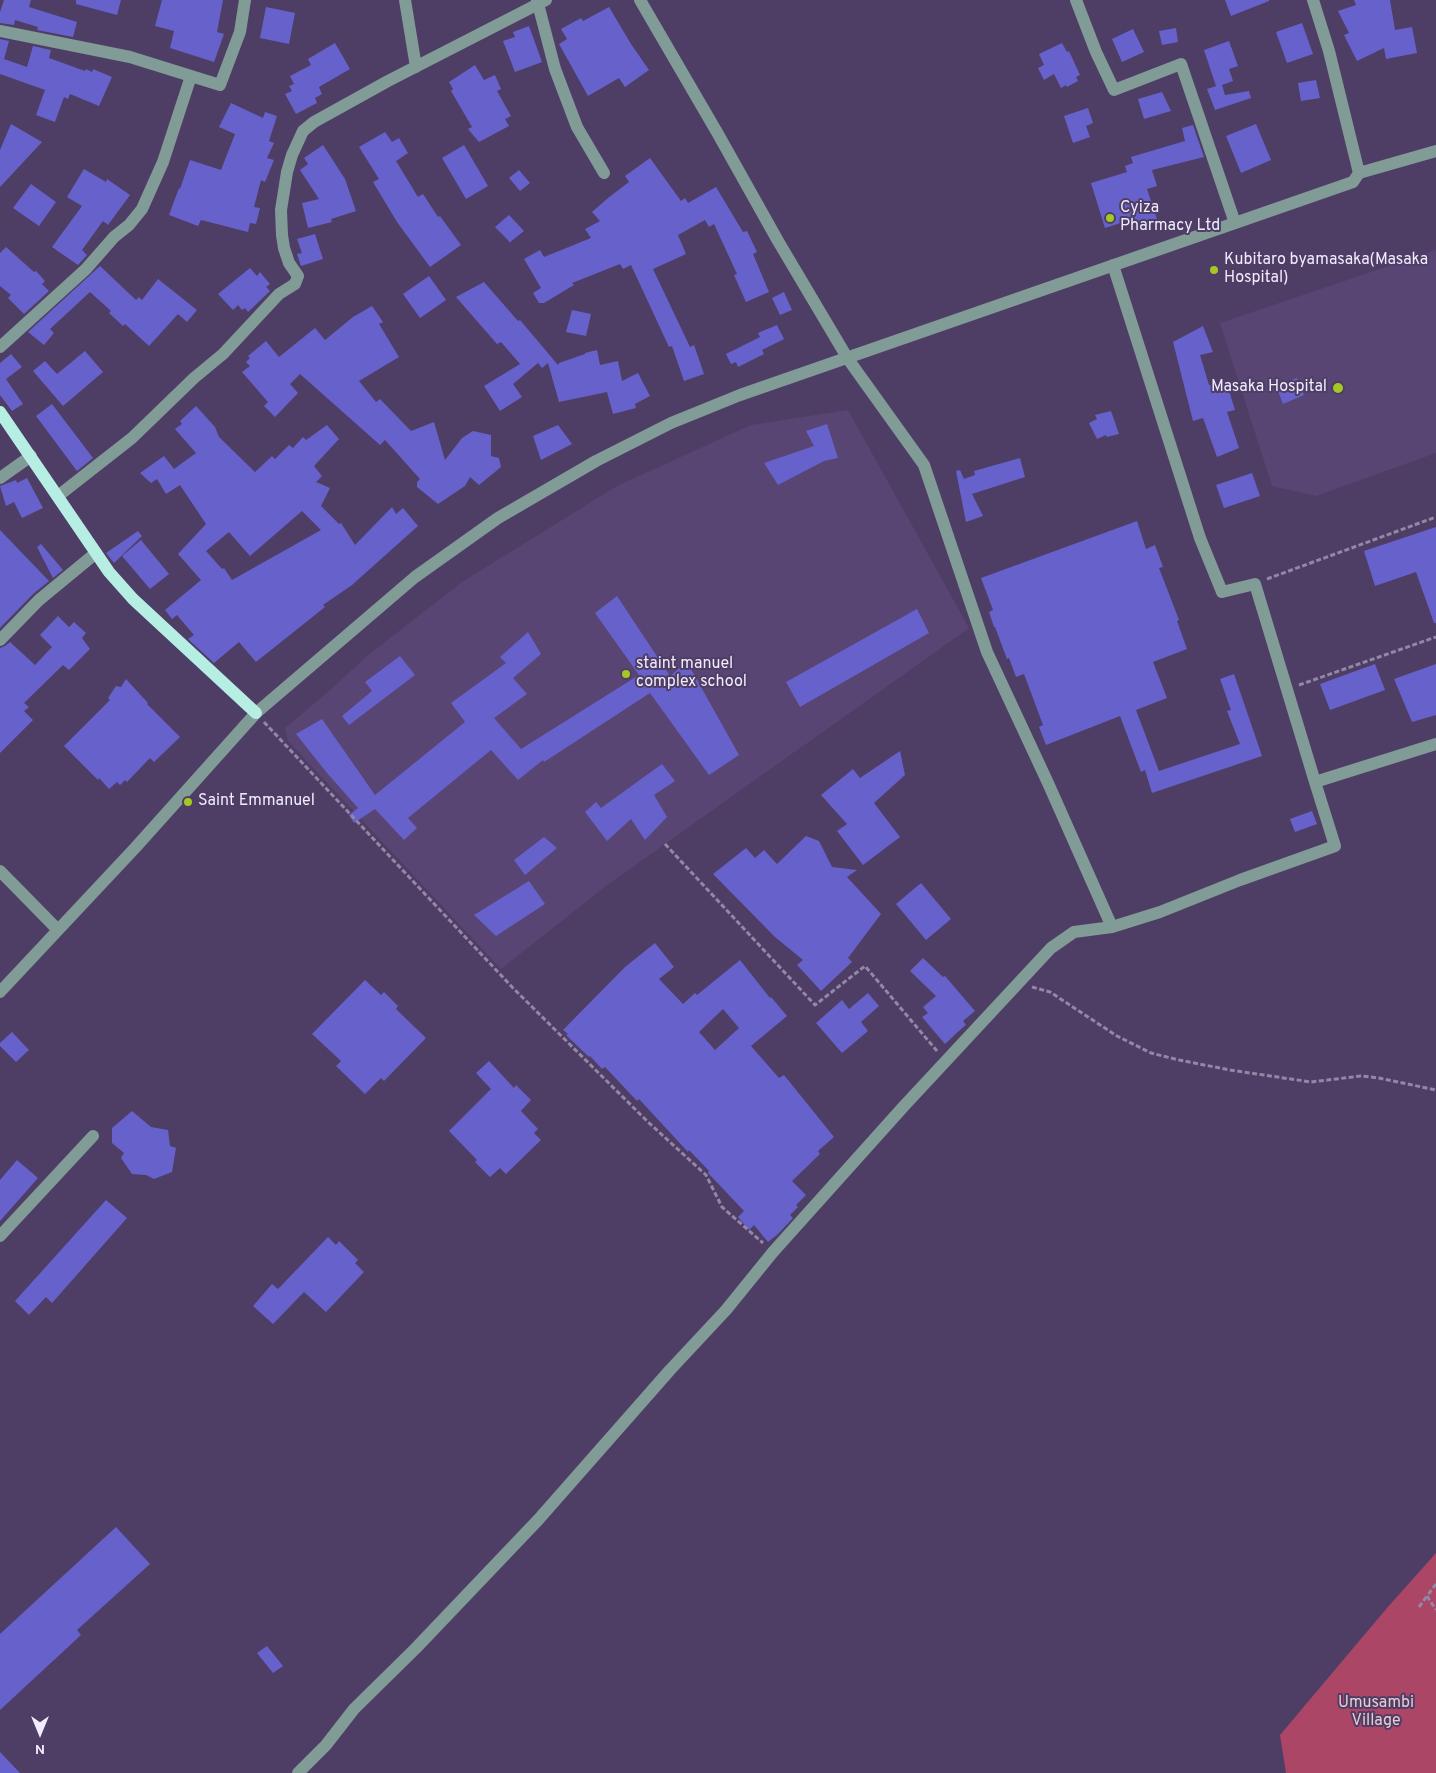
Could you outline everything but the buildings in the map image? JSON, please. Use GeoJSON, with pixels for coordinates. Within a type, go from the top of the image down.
{"type":"FeatureCollection","features":[{"type":"Feature","properties":{"kind":"main road"},"geometry":{"type":"LineString","coordinates":[[0,412],[109,572],[133,599],[256,713]]}},
{"type":"Feature","properties":{"kind":"street"},"geometry":{"type":"LineString","coordinates":[[0,31],[130,57],[220,85],[240,32],[245,0]]}},
{"type":"Feature","properties":{"kind":"street"},"geometry":{"type":"LineString","coordinates":[[405,0],[416,67]]}},
{"type":"Feature","properties":{"kind":"street"},"geometry":{"type":"LineString","coordinates":[[640,0],[848,359],[924,465],[987,652],[1112,927]]}},
{"type":"Feature","properties":{"kind":"street"},"geometry":{"type":"LineString","coordinates":[[1076,0],[1096,52],[1114,90],[1181,64],[1235,223]]}},
{"type":"Feature","properties":{"kind":"street"},"geometry":{"type":"LineString","coordinates":[[1314,0],[1330,51],[1359,173]]}},
{"type":"Feature","properties":{"kind":"street"},"geometry":{"type":"LineString","coordinates":[[58,496],[132,438],[194,378],[223,354],[279,294],[295,284],[298,276],[289,262],[282,235],[281,210],[287,172],[296,143],[303,131],[314,122],[540,1],[555,68],[577,127],[604,173]]}},
{"type":"Feature","properties":{"kind":"street"},"geometry":{"type":"LineString","coordinates":[[0,347],[86,269],[142,209],[163,162],[191,76]]}},
{"type":"Feature","properties":{"kind":"street"},"geometry":{"type":"LineString","coordinates":[[0,992],[135,848],[256,713],[415,578],[498,518],[596,462],[671,423],[740,395],[1353,182],[1359,173],[1436,151]]}},
{"type":"Feature","properties":{"kind":"street"},"geometry":{"type":"LineString","coordinates":[[298,1773],[326,1746],[354,1709],[416,1648],[538,1520],[670,1370],[726,1310],[773,1252],[1051,948],[1074,932],[1112,927],[1160,912],[1240,880],[1335,846],[1255,584],[1222,592],[1200,538],[1113,265]]}},
{"type":"Feature","properties":{"kind":"street"},"geometry":{"type":"LineString","coordinates":[[0,478],[30,456]]}},
{"type":"Feature","properties":{"kind":"street"},"geometry":{"type":"LineString","coordinates":[[0,640],[39,600],[96,553]]}},
{"type":"Feature","properties":{"kind":"street"},"geometry":{"type":"LineString","coordinates":[[1315,782],[1436,744]]}},
{"type":"Feature","properties":{"kind":"street"},"geometry":{"type":"LineString","coordinates":[[0,871],[58,930]]}},
{"type":"Feature","properties":{"kind":"street"},"geometry":{"type":"LineString","coordinates":[[0,1236],[93,1136]]}},
{"type":"Feature","properties":{"kind":"path"},"geometry":{"type":"LineString","coordinates":[[1255,584],[1436,517]]}},
{"type":"Feature","properties":{"kind":"path"},"geometry":{"type":"LineString","coordinates":[[1287,690],[1436,637]]}},
{"type":"Feature","properties":{"kind":"path"},"geometry":{"type":"LineString","coordinates":[[256,713],[512,987],[648,1122],[706,1174],[722,1207],[773,1252]]}},
{"type":"Feature","properties":{"kind":"path"},"geometry":{"type":"LineString","coordinates":[[664,844],[814,1005],[865,966],[946,1061]]}},
{"type":"Feature","properties":{"kind":"path"},"geometry":{"type":"LineString","coordinates":[[1016,986],[1036,987],[1050,992],[1117,1036],[1151,1053],[1230,1070],[1311,1082],[1362,1076],[1436,1090]]}},
{"type":"Feature","properties":{"kind":"path"},"geometry":{"type":"LineString","coordinates":[[1419,1607],[1436,1584]]}},
{"type":"Feature","properties":{"kind":"path"},"geometry":{"type":"LineString","coordinates":[[1426,1596],[1436,1610]]}},
{"type":"Feature","properties":{"kind":"shaded area","name":"Masaka Hospital"},"geometry":{"type":"Polygon","coordinates":[[[1436,250],[1436,453],[1316,496],[1272,486],[1220,323],[1436,250]]]}},
{"type":"Feature","properties":{"kind":"shaded area","name":"staint manuel complex school"},"geometry":{"type":"Polygon","coordinates":[[[848,410],[969,628],[606,886],[501,969],[288,741],[285,728],[367,656],[462,582],[617,486],[751,425],[848,410]]]}},
{"type":"Feature","properties":{"kind":"green space","name":"Umusambi Village"},"geometry":{"type":"Polygon","coordinates":[[[1436,1553],[1436,1773],[1286,1773],[1280,1735],[1436,1553]]]}},
{"type":"Feature","properties":{"kind":"place","name":"Cyiza Pharmacy Ltd"},"geometry":{"type":"Point","coordinates":[1110,218]}},
{"type":"Feature","properties":{"kind":"place","name":"Kubitaro byamasaka(Masaka Hospital)"},"geometry":{"type":"Point","coordinates":[1214,270]}},
{"type":"Feature","properties":{"kind":"place","name":"Masaka Hospital"},"geometry":{"type":"Point","coordinates":[1338,388]}},
{"type":"Feature","properties":{"kind":"place","name":"staint manuel complex school"},"geometry":{"type":"Point","coordinates":[626,674]}},
{"type":"Feature","properties":{"kind":"place","name":"Saint Emmanuel"},"geometry":{"type":"Point","coordinates":[188,802]}}]}
